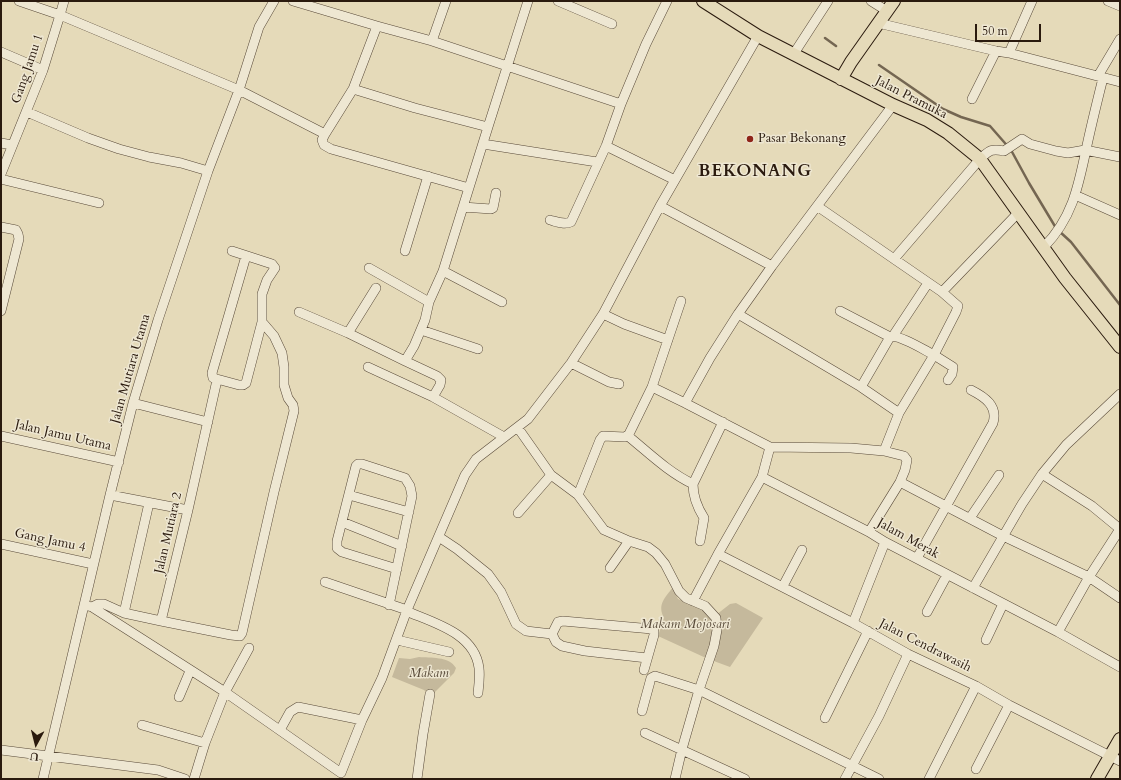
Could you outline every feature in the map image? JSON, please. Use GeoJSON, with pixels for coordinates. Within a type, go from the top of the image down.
{"type":"FeatureCollection","features":[{"type":"Feature","properties":{"kind":"main road","name":"Jalan Pramuka"},"geometry":{"type":"LineString","coordinates":[[703,1],[758,36],[893,106],[927,120],[948,133],[980,159],[1065,278],[1120,347]]}},
{"type":"Feature","properties":{"kind":"main road"},"geometry":{"type":"LineString","coordinates":[[841,79],[890,6]]}},
{"type":"Feature","properties":{"kind":"main road"},"geometry":{"type":"LineString","coordinates":[[1097,779],[1115,759],[1120,739]]}},
{"type":"Feature","properties":{"kind":"street"},"geometry":{"type":"LineString","coordinates":[[18,1],[60,15],[239,90],[325,134]]}},
{"type":"Feature","properties":{"kind":"street","name":"Gang Jamu 1"},"geometry":{"type":"LineString","coordinates":[[1,174],[43,70],[64,1]]}},
{"type":"Feature","properties":{"kind":"street","name":"Jalan Mutiara Utama"},"geometry":{"type":"LineString","coordinates":[[43,779],[88,606],[93,564],[110,495],[158,320],[208,171],[239,90],[259,27],[274,1]]}},
{"type":"Feature","properties":{"kind":"street"},"geometry":{"type":"LineString","coordinates":[[293,1],[432,41],[621,104]]}},
{"type":"Feature","properties":{"kind":"street"},"geometry":{"type":"LineString","coordinates":[[432,41],[446,1]]}},
{"type":"Feature","properties":{"kind":"street"},"geometry":{"type":"LineString","coordinates":[[405,361],[421,330],[429,302],[443,271],[506,66],[528,1]]}},
{"type":"Feature","properties":{"kind":"street"},"geometry":{"type":"LineString","coordinates":[[558,1],[612,24]]}},
{"type":"Feature","properties":{"kind":"street"},"geometry":{"type":"LineString","coordinates":[[550,220],[563,224],[571,222],[597,162],[606,146],[621,104],[646,44],[667,1]]}},
{"type":"Feature","properties":{"kind":"street"},"geometry":{"type":"LineString","coordinates":[[794,55],[828,1]]}},
{"type":"Feature","properties":{"kind":"street"},"geometry":{"type":"LineString","coordinates":[[871,1],[890,6]]}},
{"type":"Feature","properties":{"kind":"street"},"geometry":{"type":"LineString","coordinates":[[1009,53],[1032,1]]}},
{"type":"Feature","properties":{"kind":"street"},"geometry":{"type":"LineString","coordinates":[[1108,1],[1120,6]]}},
{"type":"Feature","properties":{"kind":"street"},"geometry":{"type":"LineString","coordinates":[[878,23],[1009,53],[1120,82]]}},
{"type":"Feature","properties":{"kind":"street"},"geometry":{"type":"LineString","coordinates":[[377,26],[353,89],[325,134],[322,140],[324,144],[331,149],[468,188]]}},
{"type":"Feature","properties":{"kind":"street"},"geometry":{"type":"LineString","coordinates":[[340,776],[362,720],[382,678],[407,610],[465,475],[476,459],[528,419],[571,363],[603,314],[660,206],[758,36]]}},
{"type":"Feature","properties":{"kind":"street"},"geometry":{"type":"LineString","coordinates":[[1044,247],[1061,228],[1075,195],[1081,175],[1100,77],[1120,39]]}},
{"type":"Feature","properties":{"kind":"street"},"geometry":{"type":"LineString","coordinates":[[972,99],[996,51]]}},
{"type":"Feature","properties":{"kind":"street"},"geometry":{"type":"LineString","coordinates":[[1,52],[43,70]]}},
{"type":"Feature","properties":{"kind":"street"},"geometry":{"type":"LineString","coordinates":[[353,89],[415,108],[488,127]]}},
{"type":"Feature","properties":{"kind":"street"},"geometry":{"type":"LineString","coordinates":[[685,403],[710,358],[738,314],[772,266],[893,106]]}},
{"type":"Feature","properties":{"kind":"street"},"geometry":{"type":"LineString","coordinates":[[27,112],[119,149],[181,163],[208,171]]}},
{"type":"Feature","properties":{"kind":"street"},"geometry":{"type":"LineString","coordinates":[[894,259],[980,159],[990,150],[995,149],[1004,151],[1022,139],[1030,144],[1056,151],[1068,153],[1086,150],[1120,157]]}},
{"type":"Feature","properties":{"kind":"street"},"geometry":{"type":"LineString","coordinates":[[1,143],[12,145]]}},
{"type":"Feature","properties":{"kind":"street"},"geometry":{"type":"LineString","coordinates":[[483,144],[597,162]]}},
{"type":"Feature","properties":{"kind":"street"},"geometry":{"type":"LineString","coordinates":[[606,146],[675,180]]}},
{"type":"Feature","properties":{"kind":"street"},"geometry":{"type":"LineString","coordinates":[[405,251],[428,176]]}},
{"type":"Feature","properties":{"kind":"street"},"geometry":{"type":"LineString","coordinates":[[1,179],[99,202]]}},
{"type":"Feature","properties":{"kind":"street"},"geometry":{"type":"LineString","coordinates":[[463,207],[491,209],[493,208],[496,193]]}},
{"type":"Feature","properties":{"kind":"street"},"geometry":{"type":"LineString","coordinates":[[1075,195],[1120,215]]}},
{"type":"Feature","properties":{"kind":"street"},"geometry":{"type":"LineString","coordinates":[[660,206],[772,266]]}},
{"type":"Feature","properties":{"kind":"street"},"geometry":{"type":"LineString","coordinates":[[817,206],[942,292],[956,304],[958,309],[934,355],[899,413],[884,451]]}},
{"type":"Feature","properties":{"kind":"street"},"geometry":{"type":"LineString","coordinates":[[942,292],[1018,212]]}},
{"type":"Feature","properties":{"kind":"street"},"geometry":{"type":"LineString","coordinates":[[1,227],[16,230],[19,239],[1,311]]}},
{"type":"Feature","properties":{"kind":"street"},"geometry":{"type":"LineString","coordinates":[[217,380],[243,385],[246,383],[262,322],[262,294],[267,280],[275,268],[272,264],[232,250]]}},
{"type":"Feature","properties":{"kind":"street","name":"Jalan Mutiara 2"},"geometry":{"type":"LineString","coordinates":[[161,621],[217,380],[212,376],[212,373],[246,256]]}},
{"type":"Feature","properties":{"kind":"street"},"geometry":{"type":"LineString","coordinates":[[369,268],[429,302]]}},
{"type":"Feature","properties":{"kind":"street"},"geometry":{"type":"LineString","coordinates":[[443,271],[502,302]]}},
{"type":"Feature","properties":{"kind":"street"},"geometry":{"type":"LineString","coordinates":[[861,387],[891,336],[928,283]]}},
{"type":"Feature","properties":{"kind":"street"},"geometry":{"type":"LineString","coordinates":[[348,333],[376,288]]}},
{"type":"Feature","properties":{"kind":"street"},"geometry":{"type":"LineString","coordinates":[[628,436],[652,387],[681,301]]}},
{"type":"Feature","properties":{"kind":"street"},"geometry":{"type":"LineString","coordinates":[[840,311],[891,336],[909,342],[953,367],[952,374],[948,380]]}},
{"type":"Feature","properties":{"kind":"street"},"geometry":{"type":"LineString","coordinates":[[299,312],[348,333],[437,376],[441,380],[440,385],[433,397]]}},
{"type":"Feature","properties":{"kind":"street"},"geometry":{"type":"LineString","coordinates":[[603,314],[624,324],[668,340]]}},
{"type":"Feature","properties":{"kind":"street"},"geometry":{"type":"LineString","coordinates":[[738,314],[861,387],[899,413]]}},
{"type":"Feature","properties":{"kind":"street"},"geometry":{"type":"LineString","coordinates":[[88,606],[104,604],[124,613],[161,621],[231,635],[240,636],[242,633],[294,411],[293,405],[288,398],[284,385],[282,353],[274,336],[262,322]]}},
{"type":"Feature","properties":{"kind":"street"},"geometry":{"type":"LineString","coordinates":[[421,330],[478,349]]}},
{"type":"Feature","properties":{"kind":"street"},"geometry":{"type":"LineString","coordinates":[[571,363],[609,382],[619,384]]}},
{"type":"Feature","properties":{"kind":"street"},"geometry":{"type":"LineString","coordinates":[[368,367],[433,397],[504,437]]}},
{"type":"Feature","properties":{"kind":"street"},"geometry":{"type":"LineString","coordinates":[[652,387],[770,447],[851,448],[884,451],[904,456],[907,460],[900,482],[869,532]]}},
{"type":"Feature","properties":{"kind":"street"},"geometry":{"type":"LineString","coordinates":[[917,558],[995,417],[992,405],[985,398],[971,390]]}},
{"type":"Feature","properties":{"kind":"street"},"geometry":{"type":"LineString","coordinates":[[973,588],[1003,536],[1042,474],[1066,445],[1120,394]]}},
{"type":"Feature","properties":{"kind":"street"},"geometry":{"type":"LineString","coordinates":[[134,403],[208,422]]}},
{"type":"Feature","properties":{"kind":"street"},"geometry":{"type":"LineString","coordinates":[[700,541],[704,518],[700,512],[693,493],[694,484],[723,422]]}},
{"type":"Feature","properties":{"kind":"street"},"geometry":{"type":"LineString","coordinates":[[518,428],[551,475],[578,495],[604,530],[629,541],[648,547],[656,553],[665,564],[679,591],[686,598],[705,606],[716,618],[717,630],[714,646],[699,690],[675,779]]}},
{"type":"Feature","properties":{"kind":"street","name":"Jalan Jamu Utama"},"geometry":{"type":"LineString","coordinates":[[1,436],[119,462]]}},
{"type":"Feature","properties":{"kind":"street"},"geometry":{"type":"LineString","coordinates":[[578,495],[600,440],[603,436],[628,436],[672,472],[694,484]]}},
{"type":"Feature","properties":{"kind":"street"},"geometry":{"type":"LineString","coordinates":[[693,601],[762,477],[770,447]]}},
{"type":"Feature","properties":{"kind":"street"},"geometry":{"type":"LineString","coordinates":[[390,605],[412,496],[410,486],[405,478],[358,464],[356,466],[337,541],[338,548],[342,552],[397,569]]}},
{"type":"Feature","properties":{"kind":"street"},"geometry":{"type":"LineString","coordinates":[[1042,474],[1092,506],[1120,529],[1089,577],[1058,632]]}},
{"type":"Feature","properties":{"kind":"street"},"geometry":{"type":"LineString","coordinates":[[518,513],[551,475]]}},
{"type":"Feature","properties":{"kind":"street"},"geometry":{"type":"LineString","coordinates":[[970,518],[999,475]]}},
{"type":"Feature","properties":{"kind":"street","name":"Jalam Merak"},"geometry":{"type":"LineString","coordinates":[[762,477],[869,532],[885,542],[1120,666]]}},
{"type":"Feature","properties":{"kind":"street"},"geometry":{"type":"LineString","coordinates":[[900,482],[1003,536],[1089,577],[1120,598]]}},
{"type":"Feature","properties":{"kind":"street"},"geometry":{"type":"LineString","coordinates":[[110,495],[188,510]]}},
{"type":"Feature","properties":{"kind":"street"},"geometry":{"type":"LineString","coordinates":[[349,495],[409,512]]}},
{"type":"Feature","properties":{"kind":"street"},"geometry":{"type":"LineString","coordinates":[[124,613],[149,503]]}},
{"type":"Feature","properties":{"kind":"street"},"geometry":{"type":"LineString","coordinates":[[342,522],[402,546]]}},
{"type":"Feature","properties":{"kind":"street"},"geometry":{"type":"LineString","coordinates":[[439,537],[457,549],[488,574],[501,592],[516,624],[526,631],[552,634]]}},
{"type":"Feature","properties":{"kind":"street"},"geometry":{"type":"LineString","coordinates":[[610,568],[629,541]]}},
{"type":"Feature","properties":{"kind":"street"},"geometry":{"type":"LineString","coordinates":[[853,623],[885,542]]}},
{"type":"Feature","properties":{"kind":"street","name":"Gang Jamu 4"},"geometry":{"type":"LineString","coordinates":[[1,544],[93,564]]}},
{"type":"Feature","properties":{"kind":"street"},"geometry":{"type":"LineString","coordinates":[[782,586],[802,550]]}},
{"type":"Feature","properties":{"kind":"street","name":"Jalan Cendrawasih"},"geometry":{"type":"LineString","coordinates":[[718,554],[853,623],[908,654],[976,686],[1009,705],[1115,759]]}},
{"type":"Feature","properties":{"kind":"street"},"geometry":{"type":"LineString","coordinates":[[927,612],[947,575]]}},
{"type":"Feature","properties":{"kind":"street"},"geometry":{"type":"LineString","coordinates":[[325,582],[407,610],[411,614],[453,632],[466,641],[476,654],[479,668],[478,693]]}},
{"type":"Feature","properties":{"kind":"street"},"geometry":{"type":"LineString","coordinates":[[986,640],[1003,604]]}},
{"type":"Feature","properties":{"kind":"street"},"geometry":{"type":"LineString","coordinates":[[88,606],[225,692],[280,730],[340,776],[350,779]]}},
{"type":"Feature","properties":{"kind":"street"},"geometry":{"type":"LineString","coordinates":[[552,634],[558,622],[563,621],[652,629],[654,631],[654,635],[644,670]]}},
{"type":"Feature","properties":{"kind":"street"},"geometry":{"type":"LineString","coordinates":[[825,718],[868,631]]}},
{"type":"Feature","properties":{"kind":"street"},"geometry":{"type":"LineString","coordinates":[[552,634],[556,642],[562,646],[585,651],[647,658]]}},
{"type":"Feature","properties":{"kind":"street"},"geometry":{"type":"LineString","coordinates":[[397,640],[449,652]]}},
{"type":"Feature","properties":{"kind":"street"},"geometry":{"type":"LineString","coordinates":[[194,779],[205,743],[225,692],[249,648]]}},
{"type":"Feature","properties":{"kind":"street"},"geometry":{"type":"LineString","coordinates":[[845,779],[879,716],[908,654]]}},
{"type":"Feature","properties":{"kind":"street"},"geometry":{"type":"LineString","coordinates":[[179,697],[190,671]]}},
{"type":"Feature","properties":{"kind":"street"},"geometry":{"type":"LineString","coordinates":[[642,711],[651,678],[652,676],[655,676],[699,690],[879,779]]}},
{"type":"Feature","properties":{"kind":"street"},"geometry":{"type":"LineString","coordinates":[[929,779],[976,686]]}},
{"type":"Feature","properties":{"kind":"street"},"geometry":{"type":"LineString","coordinates":[[417,779],[422,734],[430,694]]}},
{"type":"Feature","properties":{"kind":"street"},"geometry":{"type":"LineString","coordinates":[[976,769],[1009,705]]}},
{"type":"Feature","properties":{"kind":"street"},"geometry":{"type":"LineString","coordinates":[[280,730],[290,712],[298,707],[362,720]]}},
{"type":"Feature","properties":{"kind":"street"},"geometry":{"type":"LineString","coordinates":[[142,725],[205,743]]}},
{"type":"Feature","properties":{"kind":"street"},"geometry":{"type":"LineString","coordinates":[[645,732],[745,779]]}},
{"type":"Feature","properties":{"kind":"street"},"geometry":{"type":"LineString","coordinates":[[1,750],[158,770],[185,779]]}},
{"type":"Feature","properties":{"kind":"green space","name":"Makam Mojosari"},"geometry":{"type":"Polygon","coordinates":[[[673,587],[678,599],[696,606],[711,618],[714,630],[706,658],[658,636],[664,618],[661,609],[663,601],[673,587]]]}},
{"type":"Feature","properties":{"kind":"green space","name":"Makam Mojosari"},"geometry":{"type":"Polygon","coordinates":[[[736,603],[763,618],[730,667],[711,660],[716,615],[730,604],[736,603]]]}},
{"type":"Feature","properties":{"kind":"green space","name":"Makam"},"geometry":{"type":"Polygon","coordinates":[[[419,657],[449,661],[456,668],[454,673],[433,694],[428,694],[424,690],[392,677],[399,658],[410,659],[419,657]]]}},
{"type":"Feature","properties":{"kind":"waterway"},"geometry":{"type":"LineString","coordinates":[[825,38],[836,46]]}},
{"type":"Feature","properties":{"kind":"waterway"},"geometry":{"type":"LineString","coordinates":[[879,65],[943,109],[961,117],[990,126],[1011,150],[1056,228]]}},
{"type":"Feature","properties":{"kind":"waterway"},"geometry":{"type":"LineString","coordinates":[[1059,231],[1071,242],[1120,305]]}},
{"type":"Feature","properties":{"kind":"place","name":"Pasar Bekonang"},"geometry":{"type":"Point","coordinates":[750,139]}},
{"type":"Feature","properties":{"kind":"district","name":"BEKONANG"},"geometry":{"type":"Point","coordinates":[755,172]}}]}
